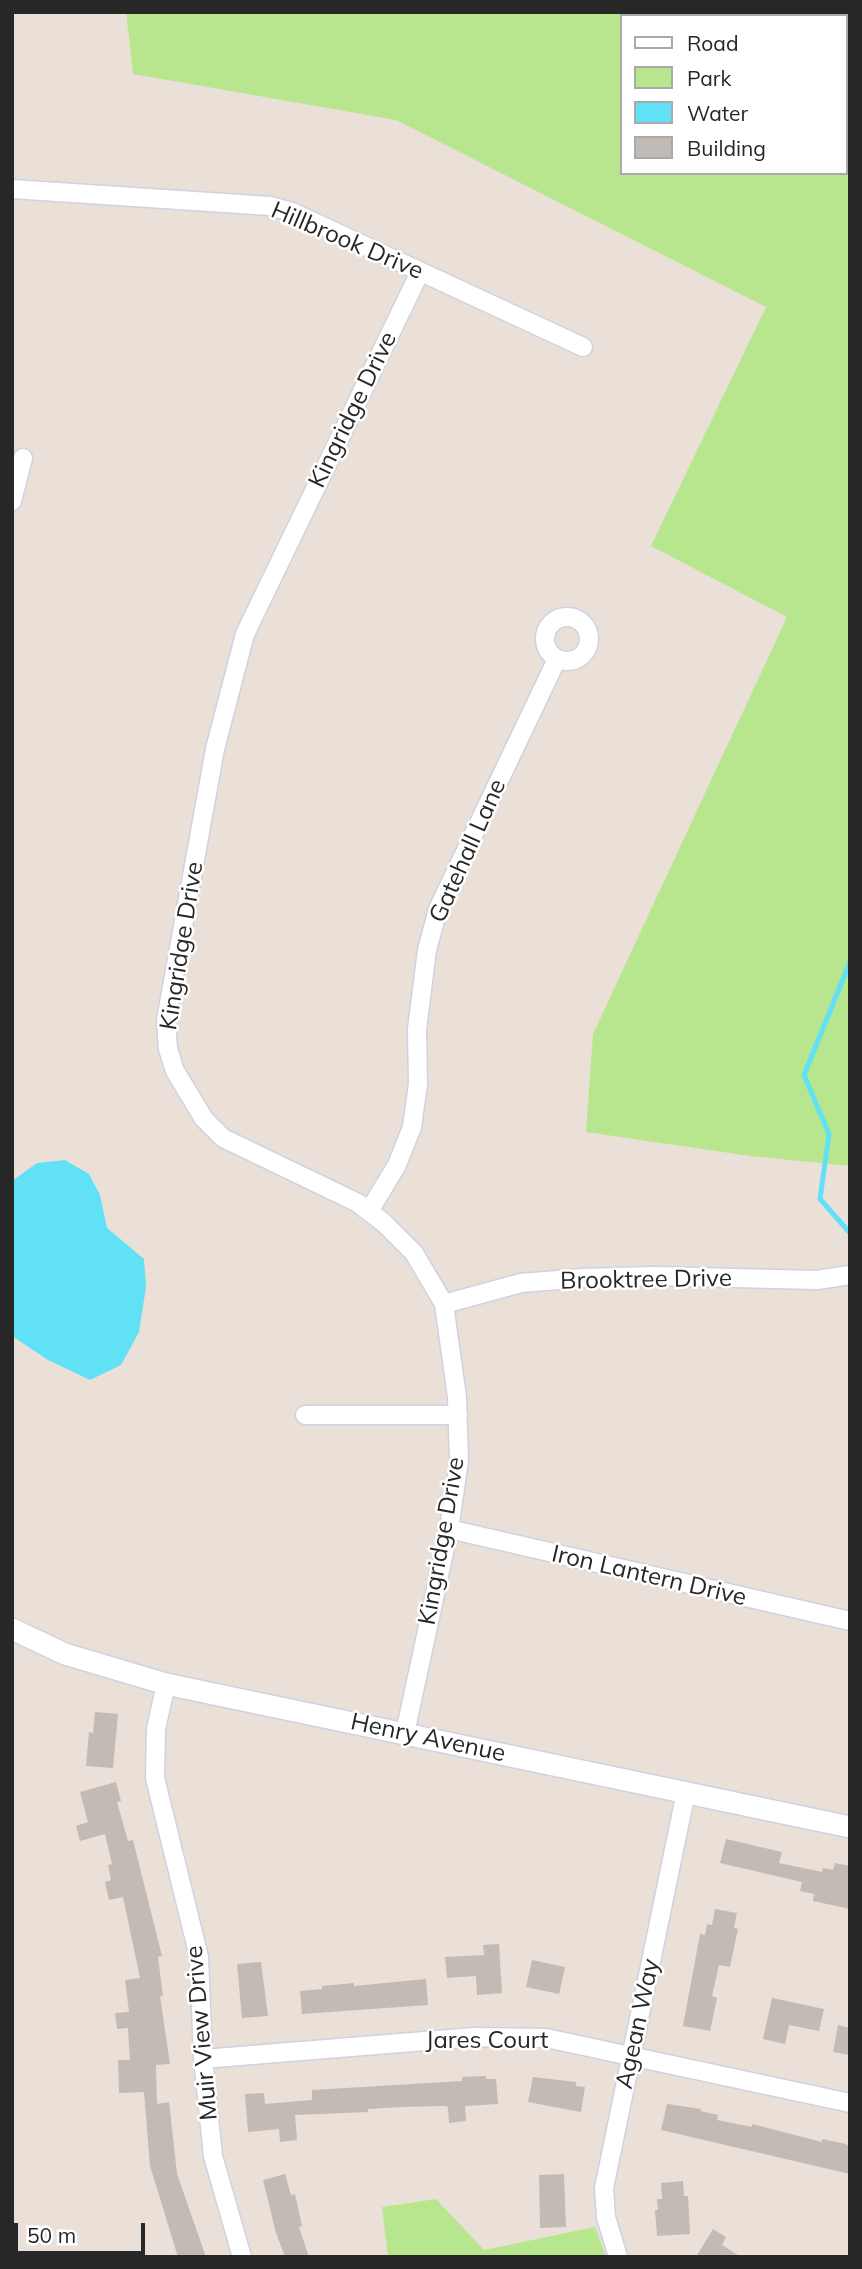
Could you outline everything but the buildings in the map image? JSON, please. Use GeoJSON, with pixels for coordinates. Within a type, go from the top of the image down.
{"type":"FeatureCollection","features":[{"type":"Feature","properties":{"kind":"street","name":"Hillbrook Drive"},"geometry":{"type":"LineString","coordinates":[[12,189],[270,206],[292,212],[583,347]]}},
{"type":"Feature","properties":{"kind":"street","name":"Kingridge Drive"},"geometry":{"type":"LineString","coordinates":[[405,1733],[449,1530],[459,1461],[458,1415],[444,1304],[414,1252],[369,1211],[358,1203],[223,1138],[204,1119],[175,1071],[168,1049],[166,1020],[215,749],[245,634],[420,272]]}},
{"type":"Feature","properties":{"kind":"street"},"geometry":{"type":"LineString","coordinates":[[12,501],[23,458]]}},
{"type":"Feature","properties":{"kind":"street","name":"Gatehall Lane"},"geometry":{"type":"LineString","coordinates":[[369,1211],[397,1165],[412,1127],[418,1084],[417,1029],[427,950],[438,909],[557,659]]}},
{"type":"Feature","properties":{"kind":"street","name":"Brooktree Drive"},"geometry":{"type":"LineString","coordinates":[[444,1304],[521,1283],[557,1280],[653,1276],[817,1280],[850,1275]]}},
{"type":"Feature","properties":{"kind":"street"},"geometry":{"type":"LineString","coordinates":[[305,1415],[458,1415]]}},
{"type":"Feature","properties":{"kind":"street","name":"Iron Lantern Drive"},"geometry":{"type":"LineString","coordinates":[[449,1530],[850,1621]]}},
{"type":"Feature","properties":{"kind":"street","name":"Henry Avenue"},"geometry":{"type":"LineString","coordinates":[[12,1629],[65,1654],[166,1684],[850,1827]]}},
{"type":"Feature","properties":{"kind":"street","name":"Muir View Drive"},"geometry":{"type":"LineString","coordinates":[[166,1684],[156,1729],[155,1778],[199,1957],[203,2059],[213,2155],[242,2257]]}},
{"type":"Feature","properties":{"kind":"street","name":"Agean Way"},"geometry":{"type":"LineString","coordinates":[[618,2257],[606,2217],[604,2188],[686,1792]]}},
{"type":"Feature","properties":{"kind":"street","name":"Jares Court"},"geometry":{"type":"LineString","coordinates":[[203,2059],[474,2037],[545,2038],[850,2102]]}},
{"type":"Feature","properties":{"kind":"green space"},"geometry":{"type":"Polygon","coordinates":[[[126,12],[836,12],[838,14],[620,14],[620,175],[848,175],[848,22],[850,24],[850,1166],[750,1156],[586,1132],[593,1034],[787,617],[651,546],[766,307],[396,120],[133,74],[126,12]]]}},
{"type":"Feature","properties":{"kind":"green space"},"geometry":{"type":"Polygon","coordinates":[[[436,2199],[484,2250],[595,2227],[606,2257],[388,2257],[382,2207],[436,2199]]]}},
{"type":"Feature","properties":{"kind":"water"},"geometry":{"type":"Polygon","coordinates":[[[65,1160],[89,1174],[100,1195],[107,1228],[144,1259],[146,1287],[139,1332],[121,1365],[90,1380],[48,1360],[12,1336],[12,1181],[37,1163],[65,1160]]]}},
{"type":"Feature","properties":{"kind":"waterway"},"geometry":{"type":"LineString","coordinates":[[850,962],[804,1075],[829,1134],[820,1199],[850,1233]]}}]}
